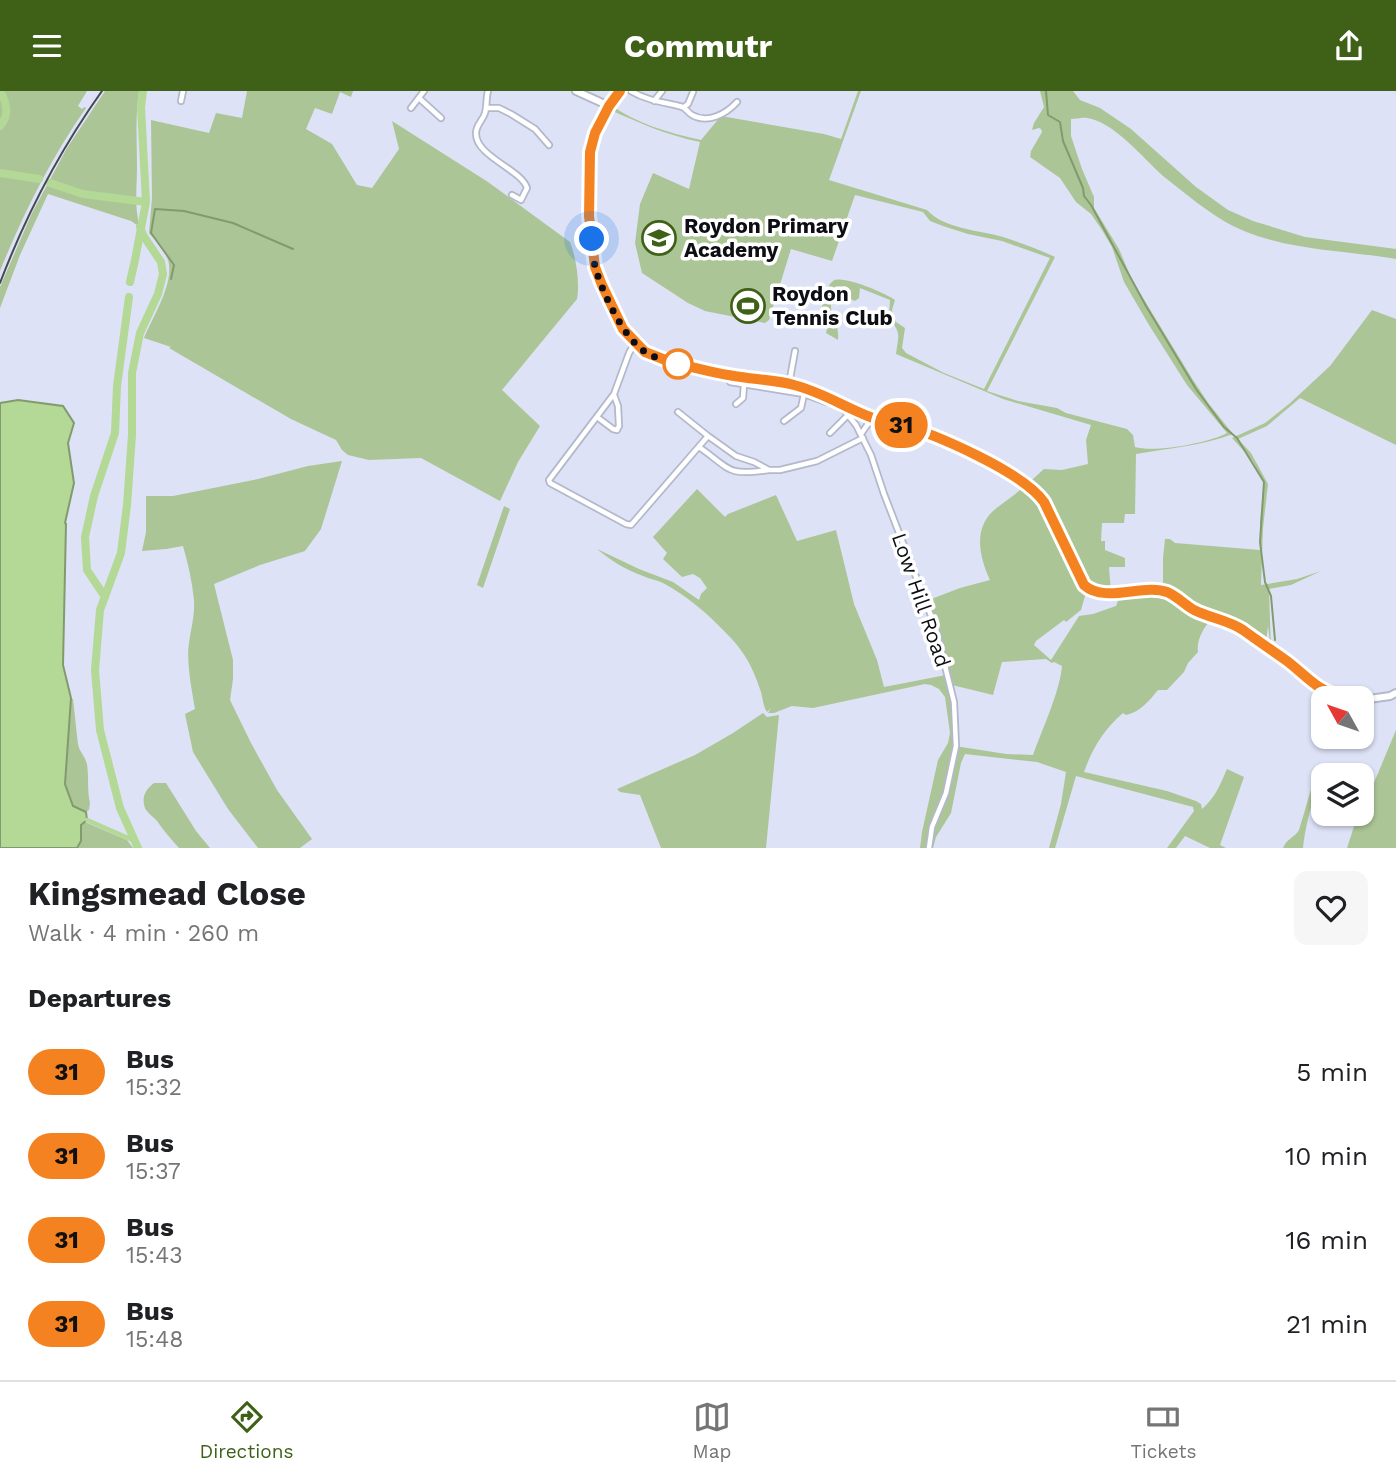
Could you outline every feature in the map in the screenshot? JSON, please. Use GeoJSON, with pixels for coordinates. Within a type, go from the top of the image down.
{"type":"FeatureCollection","features":[{"type":"Feature","properties":{"kind":"main road"},"geometry":{"type":"LineString","coordinates":[[576,91],[609,106]]}},
{"type":"Feature","properties":{"kind":"main road"},"geometry":{"type":"LineString","coordinates":[[620,91],[595,133],[590,152],[589,208],[595,267],[623,329],[645,352],[657,358],[729,375],[789,384],[831,398],[872,418],[942,440],[1030,486],[1044,502],[1087,588],[1111,593],[1166,591],[1197,611],[1242,629],[1318,686]]}},
{"type":"Feature","properties":{"kind":"main road"},"geometry":{"type":"LineString","coordinates":[[1374,698],[1396,693]]}},
{"type":"Feature","properties":{"kind":"street"},"geometry":{"type":"LineString","coordinates":[[181,101],[183,91]]}},
{"type":"Feature","properties":{"kind":"street"},"geometry":{"type":"LineString","coordinates":[[411,108],[425,91]]}},
{"type":"Feature","properties":{"kind":"street"},"geometry":{"type":"LineString","coordinates":[[488,91],[486,108],[475,134],[494,159],[525,181],[526,193],[520,200],[512,195]]}},
{"type":"Feature","properties":{"kind":"street"},"geometry":{"type":"LineString","coordinates":[[631,91],[654,101],[684,107],[691,115],[702,119],[718,116],[737,102]]}},
{"type":"Feature","properties":{"kind":"street"},"geometry":{"type":"LineString","coordinates":[[654,101],[662,91]]}},
{"type":"Feature","properties":{"kind":"street"},"geometry":{"type":"LineString","coordinates":[[684,107],[693,92]]}},
{"type":"Feature","properties":{"kind":"street"},"geometry":{"type":"LineString","coordinates":[[420,99],[441,118]]}},
{"type":"Feature","properties":{"kind":"street"},"geometry":{"type":"LineString","coordinates":[[486,108],[499,108],[511,114],[535,129],[549,145]]}},
{"type":"Feature","properties":{"kind":"street"},"geometry":{"type":"LineString","coordinates":[[635,343],[614,394],[550,483],[631,525],[708,436]]}},
{"type":"Feature","properties":{"kind":"street"},"geometry":{"type":"LineString","coordinates":[[789,384],[795,351]]}},
{"type":"Feature","properties":{"kind":"street"},"geometry":{"type":"LineString","coordinates":[[729,375],[730,381],[804,394],[826,402],[831,398]]}},
{"type":"Feature","properties":{"kind":"street"},"geometry":{"type":"LineString","coordinates":[[736,404],[743,398],[744,384]]}},
{"type":"Feature","properties":{"kind":"street"},"geometry":{"type":"LineString","coordinates":[[597,417],[617,430],[618,406],[614,394]]}},
{"type":"Feature","properties":{"kind":"street"},"geometry":{"type":"LineString","coordinates":[[784,421],[801,408],[804,394]]}},
{"type":"Feature","properties":{"kind":"street","name":"Low Hill Road"},"geometry":{"type":"LineString","coordinates":[[838,403],[862,436],[935,626],[954,702],[956,746],[946,793],[932,827],[929,848]]}},
{"type":"Feature","properties":{"kind":"street"},"geometry":{"type":"LineString","coordinates":[[678,412],[736,456],[769,470]]}},
{"type":"Feature","properties":{"kind":"street"},"geometry":{"type":"LineString","coordinates":[[830,433],[848,415]]}},
{"type":"Feature","properties":{"kind":"street"},"geometry":{"type":"LineString","coordinates":[[699,447],[729,470],[739,473],[780,470],[817,461],[862,436],[872,418]]}},
{"type":"Feature","properties":{"kind":"street"},"geometry":{"type":"LineString","coordinates":[[753,473],[754,463]]}},
{"type":"Feature","properties":{"kind":"shaded area"},"geometry":{"type":"Polygon","coordinates":[[[0,91],[87,91],[78,106],[86,108],[38,187],[0,271],[0,91]]]}},
{"type":"Feature","properties":{"kind":"shaded area"},"geometry":{"type":"Polygon","coordinates":[[[105,91],[139,91],[136,197],[140,227],[131,221],[48,194],[20,255],[0,308],[0,287],[32,213],[67,148],[105,91]]]}},
{"type":"Feature","properties":{"kind":"shaded area"},"geometry":{"type":"Polygon","coordinates":[[[247,91],[353,91],[351,97],[340,92],[332,114],[315,108],[306,129],[332,144],[357,185],[372,188],[399,149],[392,121],[488,182],[570,242],[577,270],[577,299],[502,390],[540,426],[518,462],[500,501],[421,458],[369,460],[348,455],[336,440],[291,419],[169,348],[171,347],[144,338],[166,290],[169,269],[165,253],[149,233],[152,198],[151,120],[209,133],[216,113],[242,118],[247,91]]]}},
{"type":"Feature","properties":{"kind":"shaded area"},"geometry":{"type":"Polygon","coordinates":[[[858,91],[861,91],[829,180],[927,210],[952,225],[1003,237],[1055,257],[987,391],[1127,429],[1133,435],[1135,447],[1144,449],[1181,446],[1227,433],[1187,385],[1149,325],[1124,282],[1112,247],[1091,214],[1076,202],[1060,178],[1030,157],[1042,132],[1039,128],[1032,130],[1044,107],[1040,91],[1073,91],[1080,100],[1100,108],[1131,129],[1196,187],[1228,210],[1253,221],[1305,237],[1396,249],[1396,259],[1283,243],[1239,229],[1191,198],[1107,126],[1087,118],[1071,119],[1071,136],[1094,197],[1094,208],[1119,249],[1132,280],[1193,380],[1233,434],[1197,444],[1136,454],[1135,514],[1125,514],[1124,523],[1102,523],[1101,541],[1105,541],[1105,550],[1125,558],[1125,567],[1109,567],[1111,593],[1163,590],[1165,539],[1175,543],[1260,550],[1264,482],[1252,460],[1232,438],[1265,423],[1289,404],[1330,366],[1372,310],[1396,319],[1396,445],[1300,398],[1267,426],[1238,439],[1251,453],[1268,484],[1261,585],[1297,579],[1321,571],[1291,585],[1269,589],[1271,651],[1268,626],[1266,642],[1256,640],[1213,617],[1200,638],[1198,652],[1184,672],[1167,690],[1158,690],[1140,709],[1131,714],[1123,713],[1116,719],[1099,740],[1084,772],[1167,791],[1196,801],[1201,804],[1202,809],[1214,796],[1227,769],[1244,777],[1220,845],[1226,848],[1210,848],[1185,836],[1176,848],[1167,848],[1194,811],[1193,807],[1076,776],[1055,848],[1049,848],[1061,804],[1066,772],[1037,762],[965,754],[951,813],[936,837],[933,848],[920,848],[938,760],[948,743],[950,733],[945,697],[939,689],[925,684],[813,708],[792,706],[768,713],[771,708],[767,712],[747,659],[712,619],[672,588],[624,568],[597,549],[673,582],[699,600],[707,588],[700,578],[693,574],[682,577],[663,559],[667,553],[653,537],[697,489],[725,517],[776,495],[797,541],[836,530],[854,604],[877,660],[884,687],[946,675],[954,719],[955,746],[1006,754],[1033,755],[1054,699],[1062,666],[1046,659],[1002,662],[993,695],[952,685],[926,601],[990,580],[980,545],[986,519],[1044,469],[1062,470],[1088,464],[1086,440],[1091,425],[1003,399],[896,354],[898,334],[889,316],[890,300],[860,288],[859,298],[855,301],[850,299],[851,291],[845,286],[837,288],[831,310],[837,325],[838,340],[826,333],[828,326],[821,312],[827,290],[833,281],[854,282],[883,294],[895,300],[892,310],[896,322],[905,328],[902,348],[906,353],[944,373],[984,389],[1050,258],[1002,241],[943,226],[930,221],[923,212],[855,195],[832,261],[791,249],[769,320],[765,323],[705,311],[642,273],[635,243],[640,204],[653,173],[689,189],[700,142],[664,132],[608,109],[611,105],[654,127],[701,140],[721,116],[841,139],[858,91]],[[1087,589],[1081,610],[1036,641],[1034,645],[1051,660],[1079,616],[1116,606],[1119,598],[1090,593],[1087,589]]]}},
{"type":"Feature","properties":{"kind":"shaded area"},"geometry":{"type":"Polygon","coordinates":[[[18,400],[63,406],[74,423],[68,443],[74,483],[65,523],[63,665],[71,698],[65,784],[73,806],[86,812],[87,820],[81,825],[81,841],[77,848],[0,848],[0,403],[18,400]]]}},
{"type":"Feature","properties":{"kind":"shaded area"},"geometry":{"type":"Polygon","coordinates":[[[342,461],[321,529],[305,551],[260,565],[214,584],[233,660],[230,700],[277,790],[312,839],[300,848],[258,848],[228,809],[193,752],[185,714],[195,709],[188,658],[194,606],[191,579],[183,546],[142,551],[146,532],[146,496],[173,496],[342,461]]]}},
{"type":"Feature","properties":{"kind":"shaded area"},"geometry":{"type":"Polygon","coordinates":[[[504,506],[510,509],[483,588],[477,585],[504,506]]]}},
{"type":"Feature","properties":{"kind":"shaded area"},"geometry":{"type":"Polygon","coordinates":[[[71,698],[79,747],[87,764],[90,803],[86,812],[73,806],[65,784],[71,698]]]}},
{"type":"Feature","properties":{"kind":"shaded area"},"geometry":{"type":"Polygon","coordinates":[[[763,713],[767,717],[779,715],[766,848],[661,848],[640,795],[620,792],[617,789],[695,755],[763,713]]]}},
{"type":"Feature","properties":{"kind":"shaded area"},"geometry":{"type":"Polygon","coordinates":[[[1396,730],[1396,848],[1347,848],[1354,826],[1374,826],[1374,783],[1396,730]]]}},
{"type":"Feature","properties":{"kind":"shaded area"},"geometry":{"type":"Polygon","coordinates":[[[154,783],[166,783],[210,848],[179,848],[147,812],[144,797],[154,783]]]}},
{"type":"Feature","properties":{"kind":"shaded area"},"geometry":{"type":"Polygon","coordinates":[[[1311,790],[1311,808],[1303,848],[1283,848],[1299,830],[1311,790]]]}},
{"type":"Feature","properties":{"kind":"shaded area"},"geometry":{"type":"Polygon","coordinates":[[[85,822],[127,840],[133,848],[77,848],[81,841],[81,825],[85,822]]]}},
{"type":"Feature","properties":{"kind":"waterway"},"geometry":{"type":"LineString","coordinates":[[0,91],[6,109],[0,126]]}},
{"type":"Feature","properties":{"kind":"waterway"},"geometry":{"type":"LineString","coordinates":[[130,282],[146,202],[141,107],[143,91]]}},
{"type":"Feature","properties":{"kind":"waterway"},"geometry":{"type":"LineString","coordinates":[[1046,91],[1048,115],[1060,122],[1063,141],[1084,196],[1196,389],[1224,427],[1237,438],[1264,482],[1260,542],[1265,582],[1271,596],[1275,640]]}},
{"type":"Feature","properties":{"kind":"waterway"},"geometry":{"type":"LineString","coordinates":[[0,173],[39,179]]}},
{"type":"Feature","properties":{"kind":"waterway"},"geometry":{"type":"LineString","coordinates":[[50,183],[83,194],[146,202]]}},
{"type":"Feature","properties":{"kind":"waterway"},"geometry":{"type":"LineString","coordinates":[[171,279],[174,265],[151,233],[155,209],[184,211],[233,223],[293,249]]}},
{"type":"Feature","properties":{"kind":"waterway"},"geometry":{"type":"LineString","coordinates":[[138,848],[120,808],[100,730],[95,670],[100,610],[121,553],[127,505],[132,435],[132,373],[140,333],[158,294],[163,274],[161,262],[140,227]]}},
{"type":"Feature","properties":{"kind":"waterway"},"geometry":{"type":"LineString","coordinates":[[105,597],[87,570],[85,537],[94,496],[115,433],[117,386],[129,297]]}},
{"type":"Feature","properties":{"kind":"waterway"},"geometry":{"type":"LineString","coordinates":[[87,820],[135,841]]}},
{"type":"Feature","properties":{"kind":"railway"},"geometry":{"type":"LineString","coordinates":[[0,283],[45,184],[102,91]]}},
{"type":"Feature","properties":{"kind":"bus line","name":"31"},"geometry":{"type":"LineString","coordinates":[[620,91],[612,100],[591,142],[589,216],[595,267],[602,285],[623,329],[645,352],[657,358],[702,369],[808,389],[872,418],[898,424],[964,450],[1020,479],[1037,492],[1087,588],[1111,593],[1166,591],[1197,611],[1242,629],[1316,686]]}},
{"type":"Feature","properties":{"kind":"place","name":"Roydon Primary Academy"},"geometry":{"type":"Point","coordinates":[659,238]}},
{"type":"Feature","properties":{"kind":"place","name":"Roydon Tennis Club"},"geometry":{"type":"Point","coordinates":[748,306]}},
{"type":"Feature","properties":{"kind":"route"},"geometry":{"type":"LineString","coordinates":[[592,239],[595,267],[623,329],[645,352],[684,365],[678,364]]}}]}
